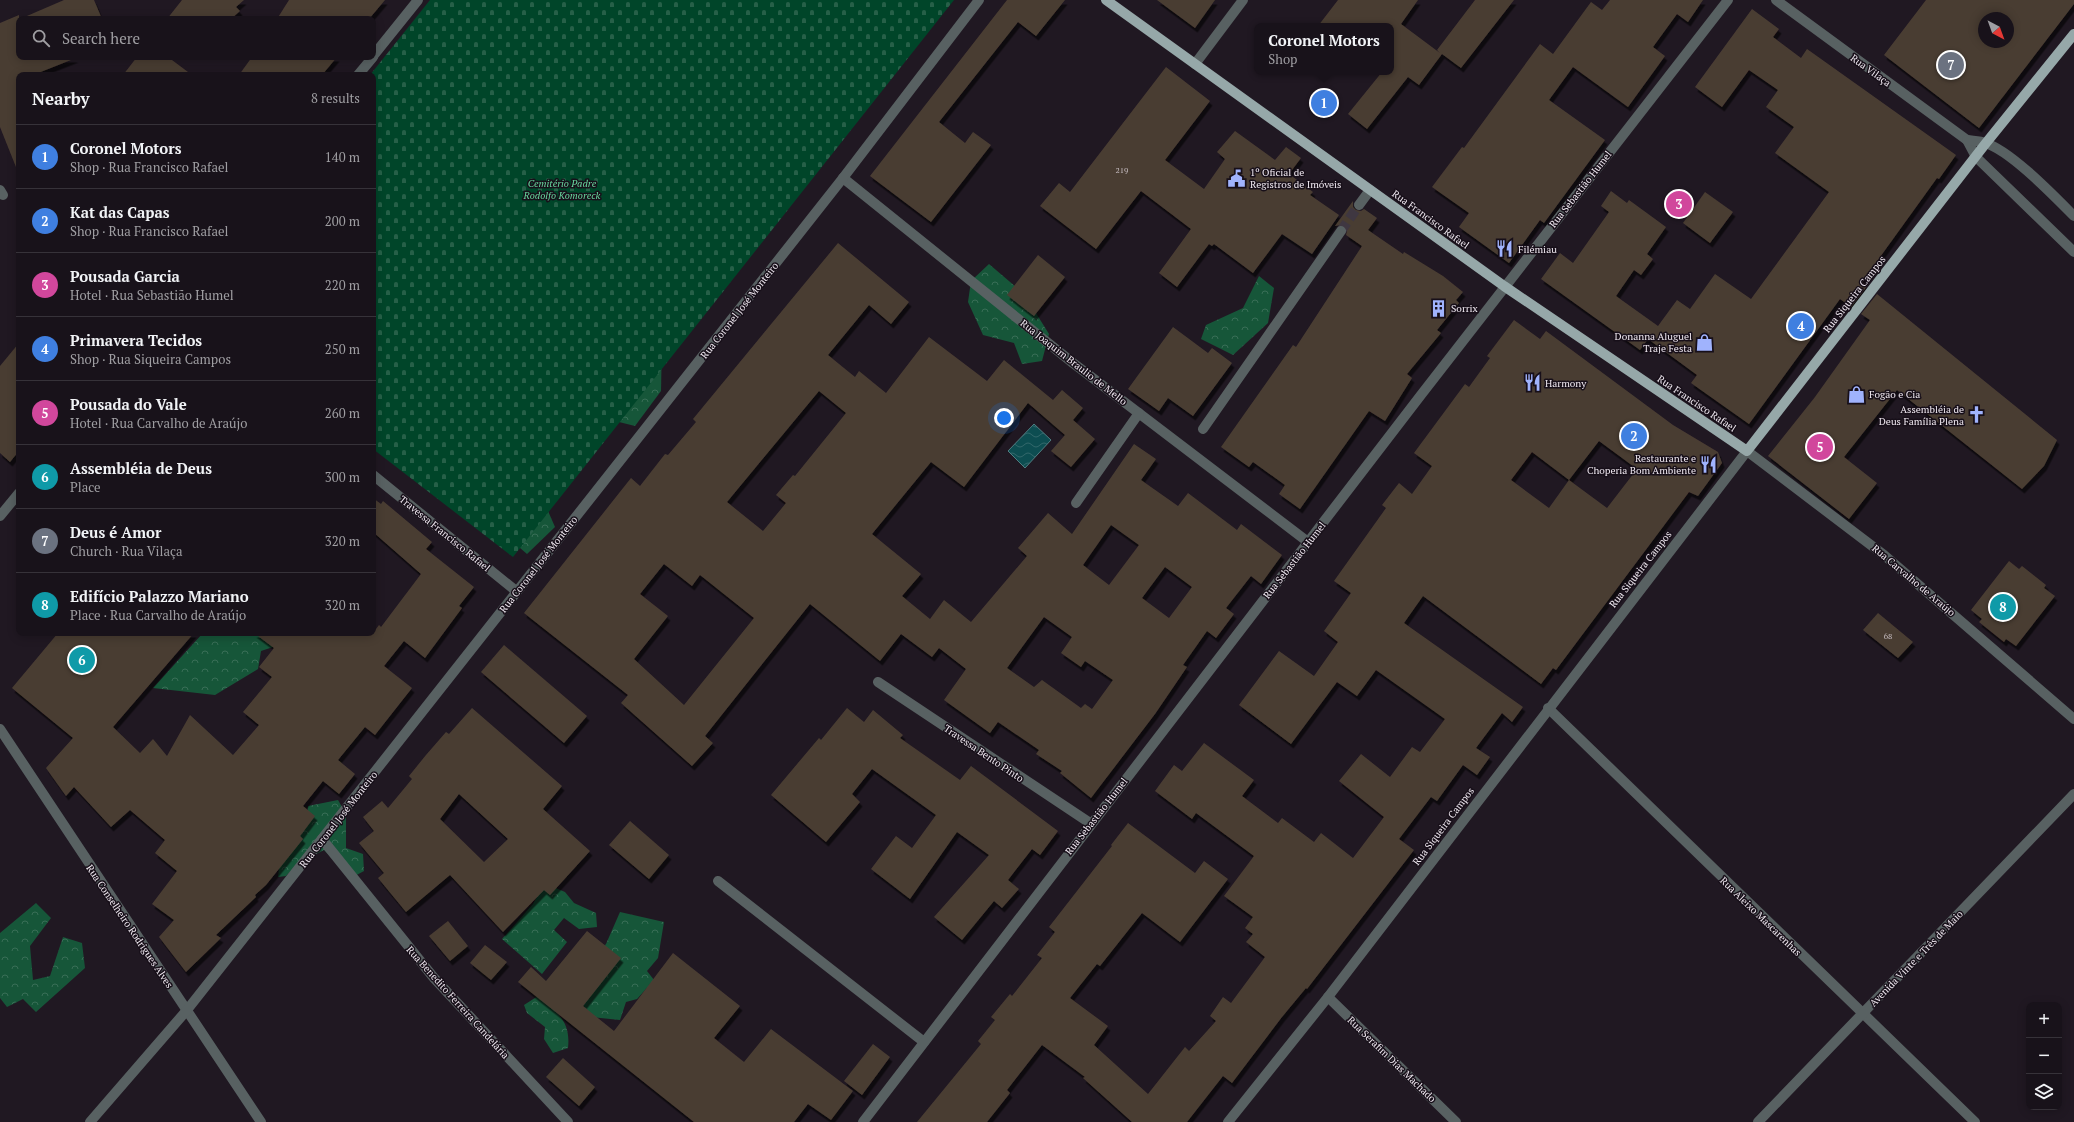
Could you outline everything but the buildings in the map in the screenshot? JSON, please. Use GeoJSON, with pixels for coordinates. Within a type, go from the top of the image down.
{"type":"FeatureCollection","features":[{"type":"Feature","properties":{"kind":"main road","name":"Rua Francisco Rafael"},"geometry":{"type":"LineString","coordinates":[[1106,0],[1504,286],[1747,451]]}},
{"type":"Feature","properties":{"kind":"main road","name":"Rua Siqueira Campos"},"geometry":{"type":"LineString","coordinates":[[1747,451],[1986,143],[2074,34]]}},
{"type":"Feature","properties":{"kind":"street"},"geometry":{"type":"LineString","coordinates":[[376,53],[418,0]]}},
{"type":"Feature","properties":{"kind":"street","name":"Rua Coronel José Monteiro"},"geometry":{"type":"LineString","coordinates":[[90,1122],[186,1010],[322,839],[843,178],[979,0]]}},
{"type":"Feature","properties":{"kind":"street"},"geometry":{"type":"LineString","coordinates":[[1195,64],[1243,0]]}},
{"type":"Feature","properties":{"kind":"street","name":"Rua Sebastião Humel"},"geometry":{"type":"LineString","coordinates":[[863,1122],[1090,823],[1504,286],[1728,0]]}},
{"type":"Feature","properties":{"kind":"street","name":"Rua Vilaça"},"geometry":{"type":"LineString","coordinates":[[1776,0],[1967,140],[1976,157],[2074,252]]}},
{"type":"Feature","properties":{"kind":"street"},"geometry":{"type":"LineString","coordinates":[[360,72],[370,60]]}},
{"type":"Feature","properties":{"kind":"street","name":"Rua Vilaça"},"geometry":{"type":"LineString","coordinates":[[1967,140],[1986,143]]}},
{"type":"Feature","properties":{"kind":"street"},"geometry":{"type":"LineString","coordinates":[[1986,143],[2025,169],[2074,216]]}},
{"type":"Feature","properties":{"kind":"street","name":"Rua Joaquim Braulio de Mello"},"geometry":{"type":"LineString","coordinates":[[843,178],[1067,358],[1308,542]]}},
{"type":"Feature","properties":{"kind":"street"},"geometry":{"type":"LineString","coordinates":[[1359,206],[1370,190]]}},
{"type":"Feature","properties":{"kind":"street"},"geometry":{"type":"LineString","coordinates":[[1203,428],[1341,231]]}},
{"type":"Feature","properties":{"kind":"street"},"geometry":{"type":"LineString","coordinates":[[1076,503],[1139,413]]}},
{"type":"Feature","properties":{"kind":"street","name":"Rua Siqueira Campos"},"geometry":{"type":"LineString","coordinates":[[1228,1122],[1328,997],[1548,708],[1747,451]]}},
{"type":"Feature","properties":{"kind":"street","name":"Rua Carvalho de Araújo"},"geometry":{"type":"LineString","coordinates":[[1747,451],[1884,555],[2074,719]]}},
{"type":"Feature","properties":{"kind":"street","name":"Travessa Francisco Rafael"},"geometry":{"type":"LineString","coordinates":[[376,477],[516,591]]}},
{"type":"Feature","properties":{"kind":"street"},"geometry":{"type":"LineString","coordinates":[[0,516],[16,497]]}},
{"type":"Feature","properties":{"kind":"street","name":"Travessa Bento Pinto"},"geometry":{"type":"LineString","coordinates":[[878,682],[1090,823]]}},
{"type":"Feature","properties":{"kind":"street","name":"Rua Aleixo Mascarenhas"},"geometry":{"type":"LineString","coordinates":[[1548,708],[1861,1014],[1975,1122]]}},
{"type":"Feature","properties":{"kind":"street","name":"Rua Conselheiro Rodrigues Alves"},"geometry":{"type":"LineString","coordinates":[[0,729],[261,1122]]}},
{"type":"Feature","properties":{"kind":"street","name":"Avenida Vinte e Três de Maio"},"geometry":{"type":"LineString","coordinates":[[1758,1122],[2074,794]]}},
{"type":"Feature","properties":{"kind":"street","name":"Rua Benedito Ferreira Candelária"},"geometry":{"type":"LineString","coordinates":[[322,839],[434,978],[568,1122]]}},
{"type":"Feature","properties":{"kind":"street"},"geometry":{"type":"LineString","coordinates":[[718,881],[924,1042]]}},
{"type":"Feature","properties":{"kind":"street","name":"Rua Serafim Dias Machado"},"geometry":{"type":"LineString","coordinates":[[1328,997],[1456,1122]]}},
{"type":"Feature","properties":{"kind":"green space","name":"Cemitério Padre Rodolfo Komoreck"},"geometry":{"type":"Polygon","coordinates":[[[430,0],[954,0],[513,557],[376,451],[376,72],[372,72],[430,0]]]}},
{"type":"Feature","properties":{"kind":"green space"},"geometry":{"type":"Polygon","coordinates":[[[989,264],[1024,294],[1049,334],[1042,361],[1022,364],[1014,343],[983,335],[968,302],[971,281],[989,264]]]}},
{"type":"Feature","properties":{"kind":"green space"},"geometry":{"type":"Polygon","coordinates":[[[1259,276],[1274,288],[1268,323],[1233,355],[1201,339],[1206,325],[1243,308],[1259,276]]]}},
{"type":"Feature","properties":{"kind":"green space"},"geometry":{"type":"Polygon","coordinates":[[[662,340],[661,391],[635,426],[603,418],[662,340]]]}},
{"type":"Feature","properties":{"kind":"green space"},"geometry":{"type":"Polygon","coordinates":[[[545,504],[555,527],[527,554],[512,541],[545,504]]]}},
{"type":"Feature","properties":{"kind":"green space"},"geometry":{"type":"Polygon","coordinates":[[[200,636],[272,636],[273,647],[261,651],[258,669],[215,695],[153,688],[200,636]]]}},
{"type":"Feature","properties":{"kind":"green space"},"geometry":{"type":"Polygon","coordinates":[[[338,800],[346,814],[346,848],[363,854],[364,871],[351,878],[324,850],[298,863],[286,876],[278,877],[282,844],[306,825],[308,806],[338,800]]]}},
{"type":"Feature","properties":{"kind":"green space"},"geometry":{"type":"Polygon","coordinates":[[[544,883],[565,892],[574,903],[596,913],[597,927],[579,929],[564,918],[554,930],[567,942],[542,974],[502,939],[533,904],[544,883]]]}},
{"type":"Feature","properties":{"kind":"green space"},"geometry":{"type":"Polygon","coordinates":[[[36,903],[51,918],[30,946],[33,980],[50,976],[63,937],[82,943],[85,968],[36,1012],[23,999],[7,1007],[0,998],[0,933],[36,903]]]}},
{"type":"Feature","properties":{"kind":"green space"},"geometry":{"type":"Polygon","coordinates":[[[620,912],[664,922],[658,958],[647,971],[654,980],[637,999],[626,1002],[620,1020],[591,1017],[583,1005],[589,963],[606,944],[620,912]]]}},
{"type":"Feature","properties":{"kind":"green space"},"geometry":{"type":"Polygon","coordinates":[[[538,996],[557,1012],[565,1024],[568,1048],[553,1053],[544,1039],[545,1027],[527,1013],[524,1005],[538,996]]]}},
{"type":"Feature","properties":{"kind":"water"},"geometry":{"type":"Polygon","coordinates":[[[1034,424],[1051,440],[1025,468],[1008,451],[1034,424]]]}},
{"type":"Feature","properties":{"kind":"tunnel"},"geometry":{"type":"LineString","coordinates":[[1341,231],[1359,205]]}},
{"type":"Feature","properties":{"kind":"place","name":"Deus é Amor"},"geometry":{"type":"Point","coordinates":[1951,65]}},
{"type":"Feature","properties":{"kind":"place","name":"Coronel Motors"},"geometry":{"type":"Point","coordinates":[1324,103]}},
{"type":"Feature","properties":{"kind":"place","name":"1º Oficial de Registros de Imóveis"},"geometry":{"type":"Point","coordinates":[1237,178]}},
{"type":"Feature","properties":{"kind":"place","name":"Pousada Garcia"},"geometry":{"type":"Point","coordinates":[1679,204]}},
{"type":"Feature","properties":{"kind":"place","name":"Filémiau"},"geometry":{"type":"Point","coordinates":[1505,249]}},
{"type":"Feature","properties":{"kind":"place","name":"Sorrix"},"geometry":{"type":"Point","coordinates":[1438,308]}},
{"type":"Feature","properties":{"kind":"place","name":"Primavera Tecidos"},"geometry":{"type":"Point","coordinates":[1801,326]}},
{"type":"Feature","properties":{"kind":"place","name":"Donanna Aluguel Traje Festa"},"geometry":{"type":"Point","coordinates":[1705,342]}},
{"type":"Feature","properties":{"kind":"place","name":"Harmony"},"geometry":{"type":"Point","coordinates":[1532,383]}},
{"type":"Feature","properties":{"kind":"place","name":"Fogão e Cia"},"geometry":{"type":"Point","coordinates":[1856,394]}},
{"type":"Feature","properties":{"kind":"place","name":"Assembléia de Deus Família Plena"},"geometry":{"type":"Point","coordinates":[1977,415]}},
{"type":"Feature","properties":{"kind":"place","name":"Kat das Capas"},"geometry":{"type":"Point","coordinates":[1634,436]}},
{"type":"Feature","properties":{"kind":"place","name":"Pousada do Vale"},"geometry":{"type":"Point","coordinates":[1820,447]}},
{"type":"Feature","properties":{"kind":"place","name":"Restaurante e Choperia Bom Ambiente"},"geometry":{"type":"Point","coordinates":[1709,464]}},
{"type":"Feature","properties":{"kind":"place","name":"Edifício Palazzo Mariano"},"geometry":{"type":"Point","coordinates":[2003,607]}},
{"type":"Feature","properties":{"kind":"place","name":"Assembléia de Deus"},"geometry":{"type":"Point","coordinates":[82,660]}}]}
